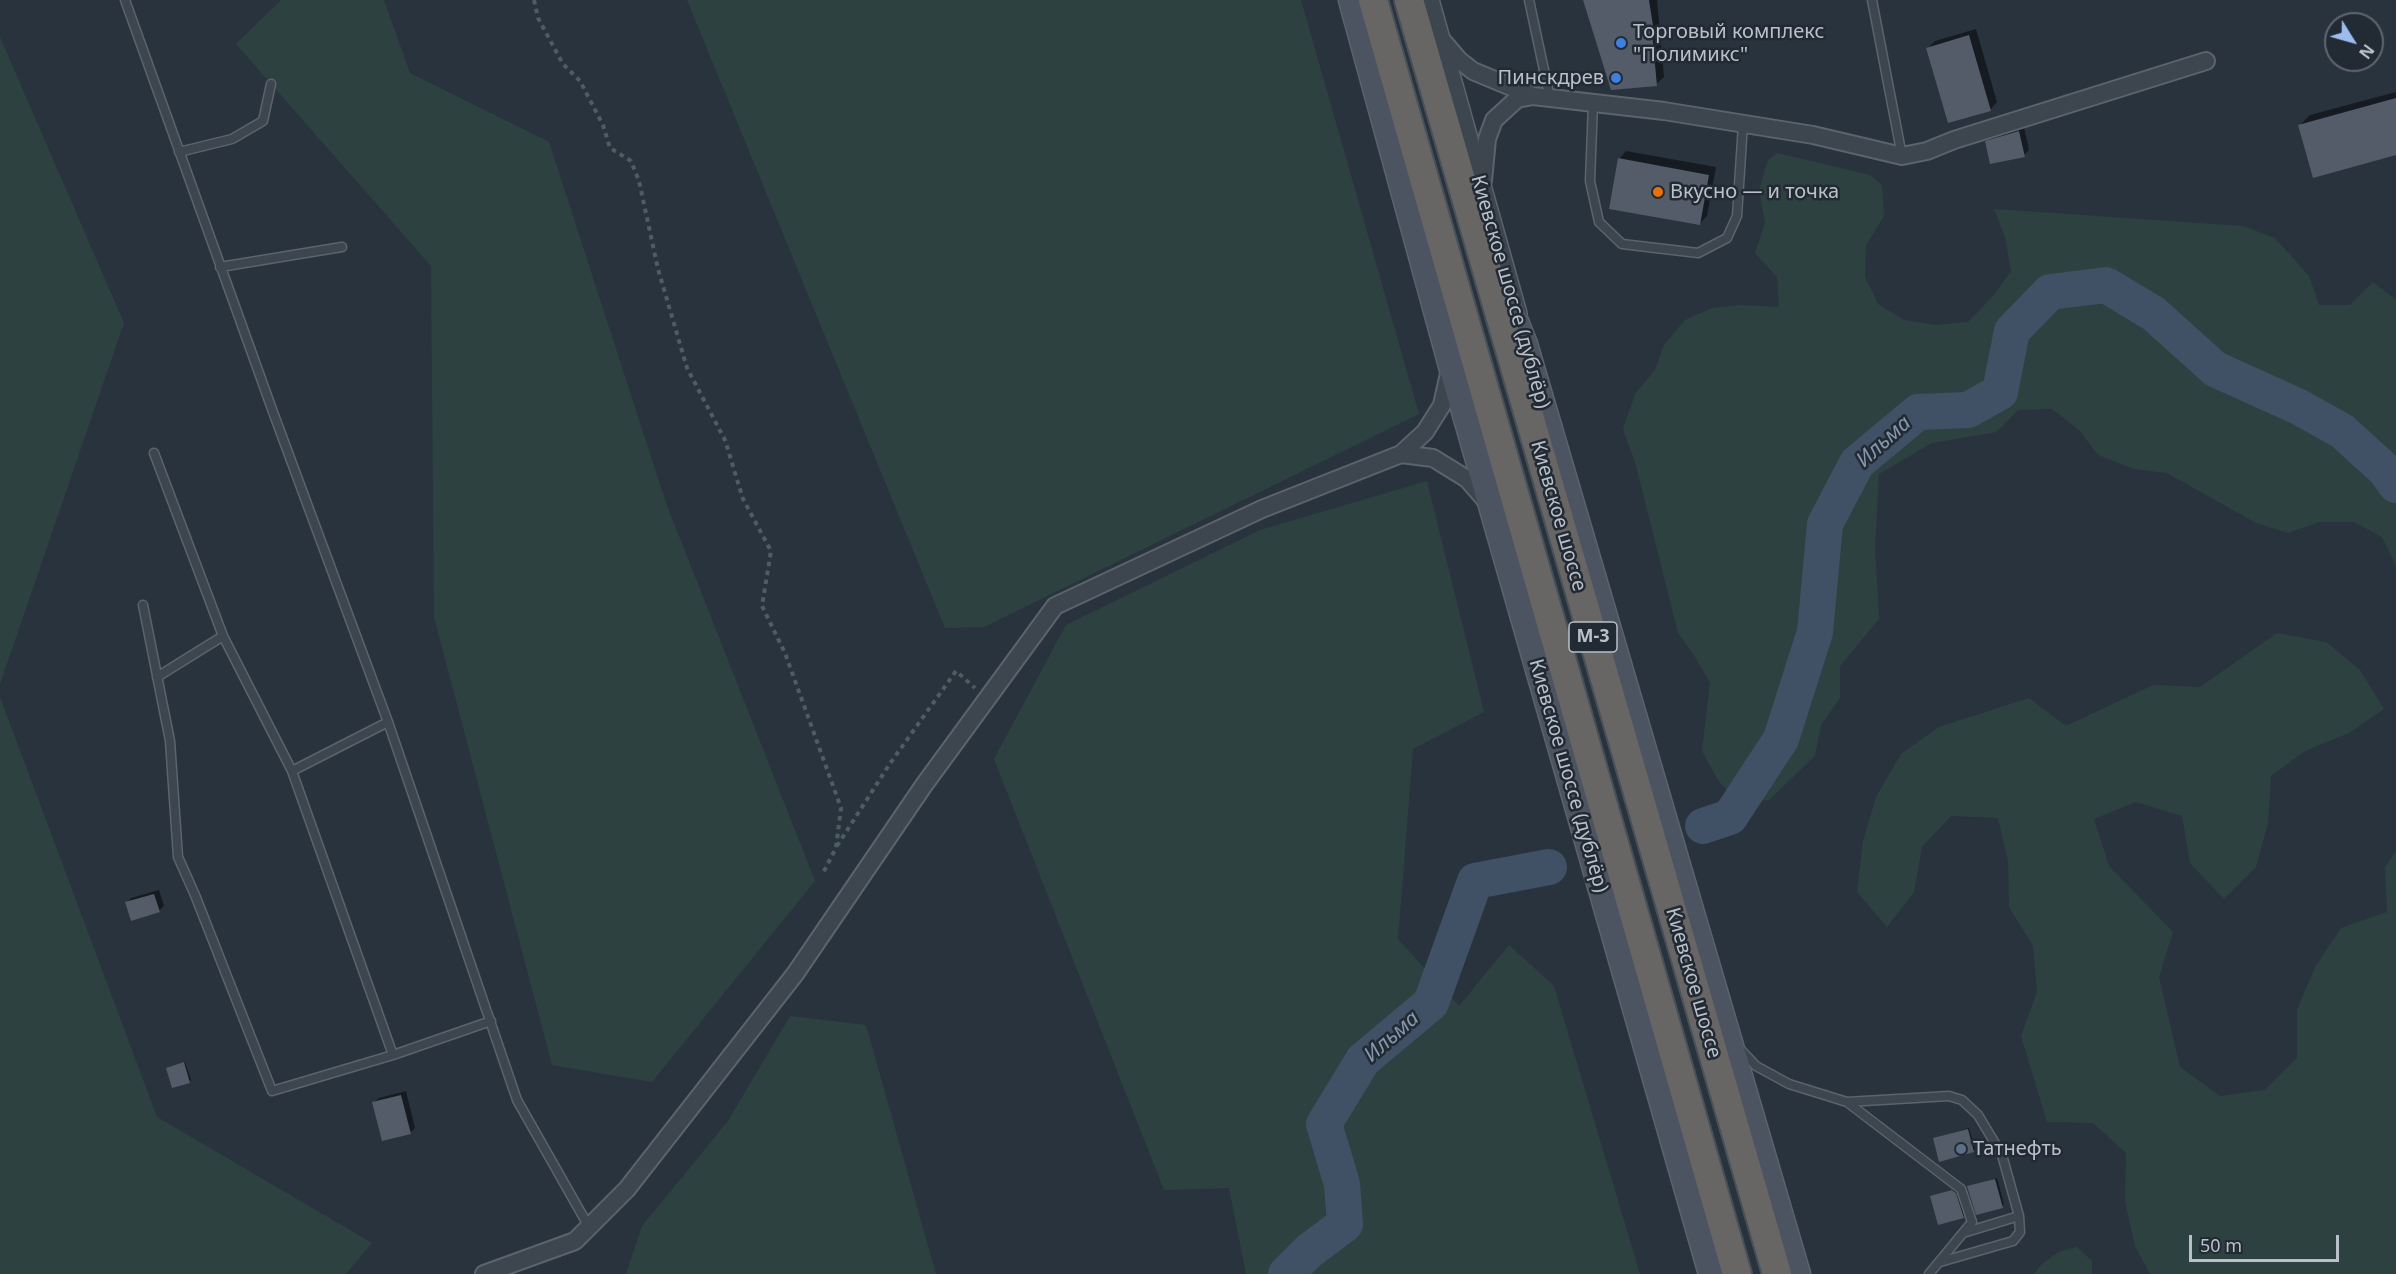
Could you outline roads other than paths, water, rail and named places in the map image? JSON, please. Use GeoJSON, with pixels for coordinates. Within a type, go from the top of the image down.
{"type":"FeatureCollection","features":[{"type":"Feature","properties":{"kind":"highway","name":"Киевское шоссе"},"geometry":{"type":"LineString","coordinates":[[1373,0],[1737,1274]]}},
{"type":"Feature","properties":{"kind":"highway","name":"Киевское шоссе"},"geometry":{"type":"LineString","coordinates":[[1409,0],[1473,196],[1777,1274]]}},
{"type":"Feature","properties":{"kind":"main road","name":"Киевское шоссе (дублёр)"},"geometry":{"type":"LineString","coordinates":[[1351,0],[1451,366],[1711,1274]]}},
{"type":"Feature","properties":{"kind":"main road","name":"Киевское шоссе (дублёр)"},"geometry":{"type":"LineString","coordinates":[[1473,196],[1525,344],[1798,1274]]}},
{"type":"Feature","properties":{"kind":"street","name":"Киевское шоссе (дублёр)"},"geometry":{"type":"LineString","coordinates":[[1428,0],[1473,196]]}},
{"type":"Feature","properties":{"kind":"street"},"geometry":{"type":"LineString","coordinates":[[1437,33],[1449,51],[1473,71],[1541,97]]}},
{"type":"Feature","properties":{"kind":"street"},"geometry":{"type":"LineString","coordinates":[[1473,196],[1483,167],[1487,139],[1494,120],[1518,99],[1541,97],[1664,111],[1813,135],[1902,156],[1927,151],[1954,140],[2206,61]]}},
{"type":"Feature","properties":{"kind":"street"},"geometry":{"type":"LineString","coordinates":[[484,1274],[575,1241],[627,1189],[795,974],[924,784],[1055,606],[1262,509],[1401,454],[1425,432],[1442,405],[1451,366]]}},
{"type":"Feature","properties":{"kind":"street"},"geometry":{"type":"LineString","coordinates":[[1401,454],[1433,458],[1467,479],[1491,506]]}},
{"type":"Feature","properties":{"kind":"lane"},"geometry":{"type":"LineString","coordinates":[[125,0],[220,267],[388,722],[517,1100],[589,1227]]}},
{"type":"Feature","properties":{"kind":"lane"},"geometry":{"type":"LineString","coordinates":[[1529,0],[1541,97]]}},
{"type":"Feature","properties":{"kind":"lane"},"geometry":{"type":"LineString","coordinates":[[1872,0],[1902,156]]}},
{"type":"Feature","properties":{"kind":"lane"},"geometry":{"type":"LineString","coordinates":[[179,152],[232,139],[263,121],[271,84]]}},
{"type":"Feature","properties":{"kind":"lane"},"geometry":{"type":"LineString","coordinates":[[1593,103],[1590,181],[1592,191],[1599,222],[1622,244],[1698,253],[1727,238],[1737,216],[1743,124]]}},
{"type":"Feature","properties":{"kind":"lane"},"geometry":{"type":"LineString","coordinates":[[220,267],[342,247]]}},
{"type":"Feature","properties":{"kind":"lane"},"geometry":{"type":"LineString","coordinates":[[154,453],[223,636],[292,771],[393,1055]]}},
{"type":"Feature","properties":{"kind":"lane"},"geometry":{"type":"LineString","coordinates":[[143,605],[170,741],[178,857],[272,1092],[393,1055],[491,1021]]}},
{"type":"Feature","properties":{"kind":"lane"},"geometry":{"type":"LineString","coordinates":[[157,677],[223,636]]}},
{"type":"Feature","properties":{"kind":"lane"},"geometry":{"type":"LineString","coordinates":[[292,771],[388,722]]}},
{"type":"Feature","properties":{"kind":"lane"},"geometry":{"type":"LineString","coordinates":[[1728,1037],[1756,1066],[1789,1084],[1847,1102],[1961,1189],[1971,1222],[1929,1274]]}},
{"type":"Feature","properties":{"kind":"lane"},"geometry":{"type":"LineString","coordinates":[[1847,1102],[1940,1096],[1962,1100],[1978,1115],[2002,1155],[2019,1216],[2020,1232],[2013,1241],[1939,1262]]}},
{"type":"Feature","properties":{"kind":"lane"},"geometry":{"type":"LineString","coordinates":[[1962,1233],[2019,1216]]}},
{"type":"Feature","properties":{"kind":"waterway","name":"Ильма"},"geometry":{"type":"LineString","coordinates":[[1703,826],[1730,817],[1781,739],[1815,632],[1825,524],[1857,463],[1918,412],[1968,410],[2000,392],[2012,331],[2050,292],[2106,285],[2154,314],[2215,369],[2299,407],[2342,431],[2385,470],[2396,485]]}},
{"type":"Feature","properties":{"kind":"waterway","name":"Ильма"},"geometry":{"type":"LineString","coordinates":[[1286,1274],[1309,1251],[1345,1224],[1342,1184],[1324,1124],[1363,1060],[1431,1003],[1475,881],[1549,867]]}},
{"type":"Feature","properties":{"kind":"place","name":"Торговый комплекс \"Полимикс\""},"geometry":{"type":"Point","coordinates":[1621,43]}},
{"type":"Feature","properties":{"kind":"place","name":"Пинскдрев"},"geometry":{"type":"Point","coordinates":[1616,78]}},
{"type":"Feature","properties":{"kind":"place","name":"Вкусно — и точка"},"geometry":{"type":"Point","coordinates":[1658,192]}},
{"type":"Feature","properties":{"kind":"place","name":"Татнефть"},"geometry":{"type":"Point","coordinates":[1961,1149]}}]}
